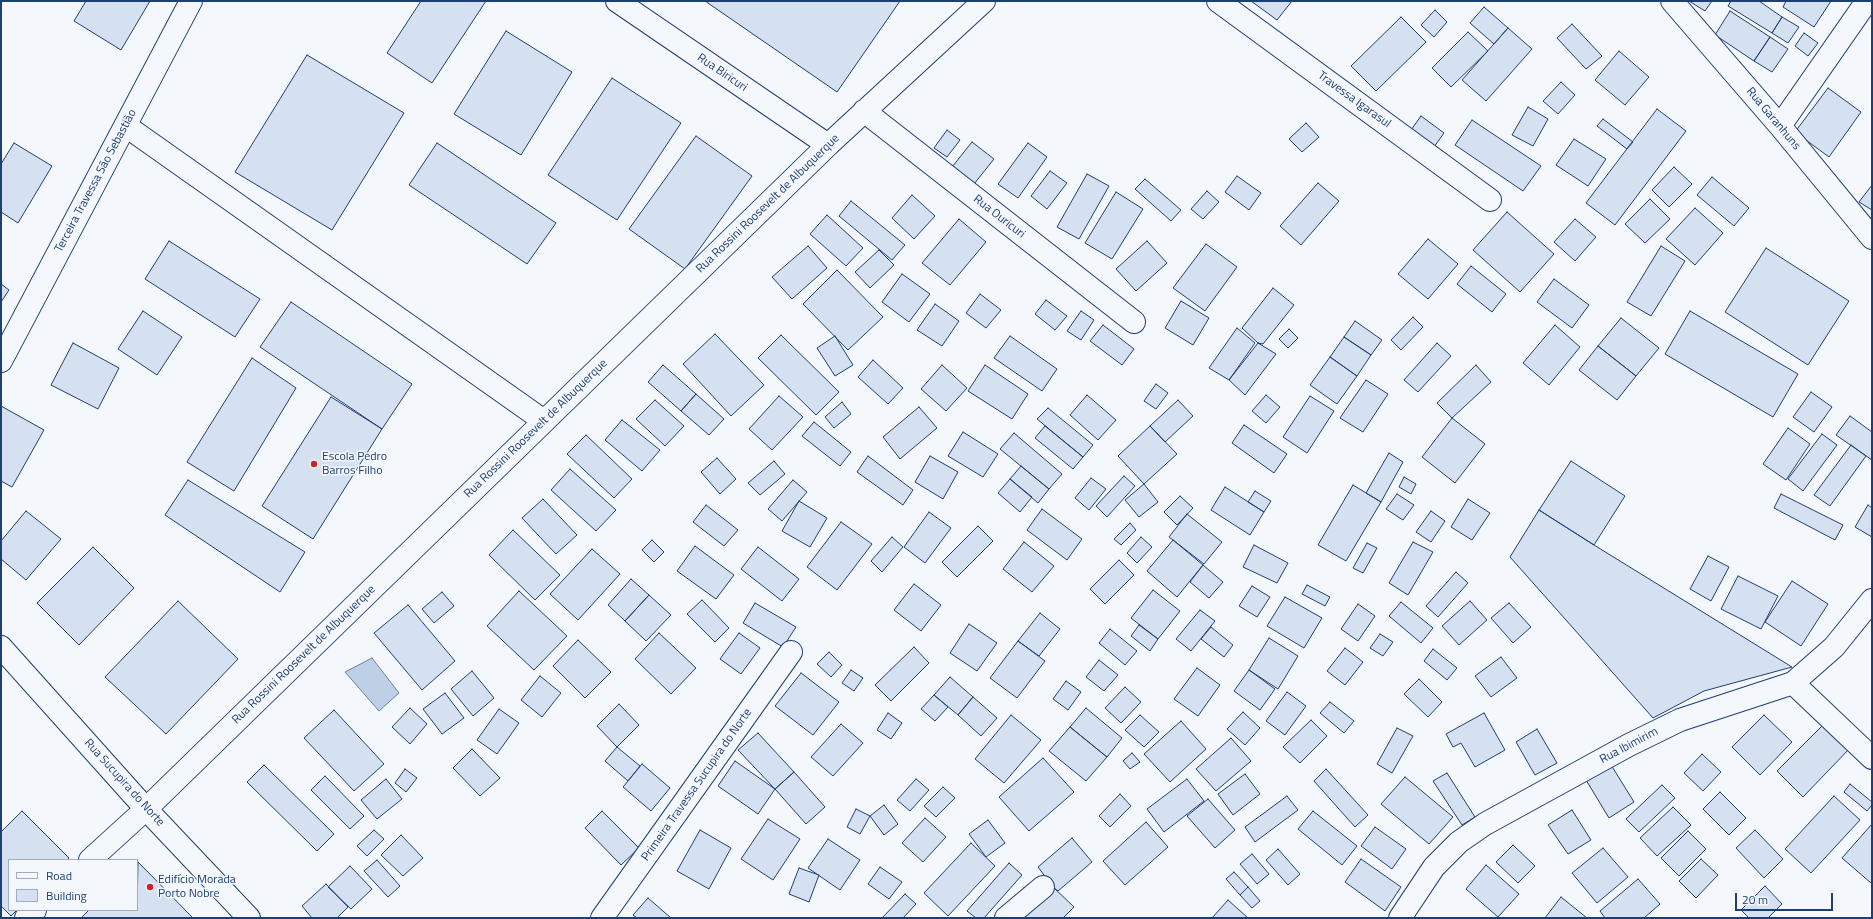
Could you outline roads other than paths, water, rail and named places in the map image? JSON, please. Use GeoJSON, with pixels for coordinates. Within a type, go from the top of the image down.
{"type":"FeatureCollection","features":[{"type":"Feature","properties":{"kind":"street","name":"Terceira Travessa São Sebastião"},"geometry":{"type":"LineString","coordinates":[[1,361],[191,1]]}},
{"type":"Feature","properties":{"kind":"street","name":"Rua Biricuri"},"geometry":{"type":"LineString","coordinates":[[616,1],[828,145]]}},
{"type":"Feature","properties":{"kind":"street","name":"Rua Rossini Roosevelt de Albuquerque"},"geometry":{"type":"LineString","coordinates":[[91,859],[146,809],[828,145],[984,1]]}},
{"type":"Feature","properties":{"kind":"street","name":"Travessa Igarasul"},"geometry":{"type":"LineString","coordinates":[[1218,1],[1490,200]]}},
{"type":"Feature","properties":{"kind":"street","name":"Rua Garanhuns"},"geometry":{"type":"LineString","coordinates":[[1672,1],[1780,126],[1872,238]]}},
{"type":"Feature","properties":{"kind":"street"},"geometry":{"type":"LineString","coordinates":[[1780,126],[1867,1]]}},
{"type":"Feature","properties":{"kind":"street","name":"Rua Ouricuri"},"geometry":{"type":"LineString","coordinates":[[864,111],[1134,322]]}},
{"type":"Feature","properties":{"kind":"street"},"geometry":{"type":"LineString","coordinates":[[126,126],[544,421]]}},
{"type":"Feature","properties":{"kind":"street","name":"Rua Ibimirim"},"geometry":{"type":"LineString","coordinates":[[1400,918],[1434,867],[1459,842],[1485,824],[1629,745],[1680,720],[1793,683],[1834,647],[1872,600]]}},
{"type":"Feature","properties":{"kind":"street","name":"Rua Sucupira do Norte"},"geometry":{"type":"LineString","coordinates":[[1,647],[146,809],[249,918]]}},
{"type":"Feature","properties":{"kind":"street","name":"Primeira Travessa Sucupira do Norte"},"geometry":{"type":"LineString","coordinates":[[602,918],[791,652]]}},
{"type":"Feature","properties":{"kind":"street"},"geometry":{"type":"LineString","coordinates":[[1793,683],[1872,758]]}},
{"type":"Feature","properties":{"kind":"street"},"geometry":{"type":"LineString","coordinates":[[1006,918],[1043,887]]}},
{"type":"Feature","properties":{"kind":"street"},"geometry":{"type":"LineString","coordinates":[[26,918],[34,911]]}},
{"type":"Feature","properties":{"kind":"water"},"geometry":{"type":"Polygon","coordinates":[[[372,658],[399,693],[379,711],[345,672],[372,658]]]}},
{"type":"Feature","properties":{"kind":"place","name":"Escola Pedro Barros Filho"},"geometry":{"type":"Point","coordinates":[314,464]}},
{"type":"Feature","properties":{"kind":"place","name":"Edifício Morada Porto Nobre"},"geometry":{"type":"Point","coordinates":[150,887]}}]}
